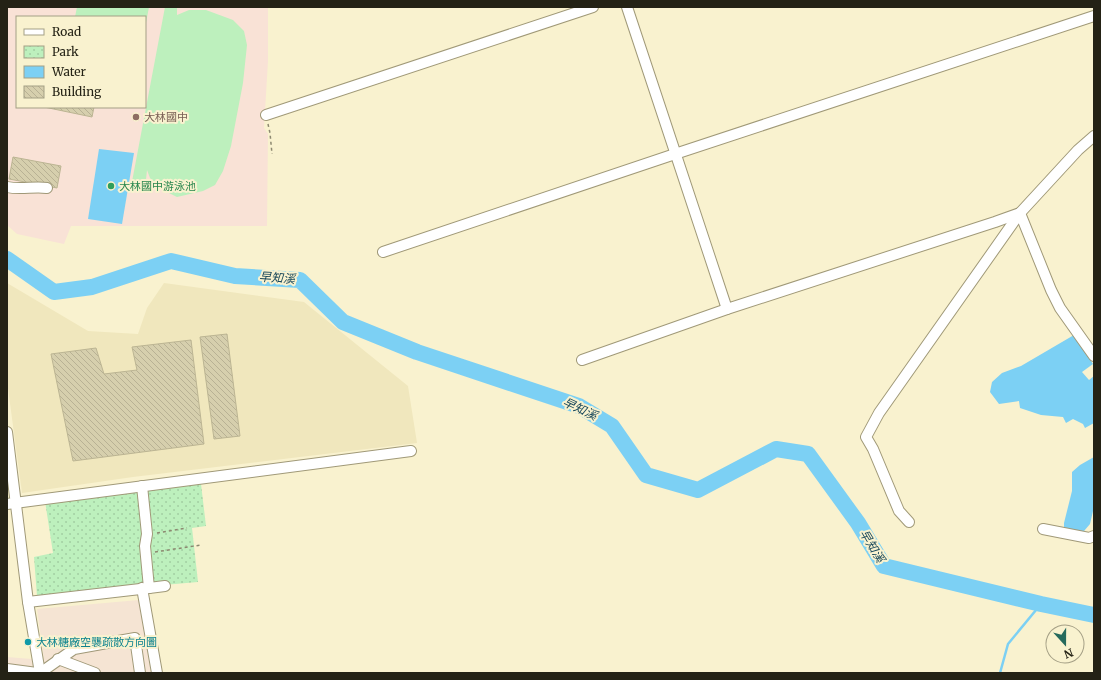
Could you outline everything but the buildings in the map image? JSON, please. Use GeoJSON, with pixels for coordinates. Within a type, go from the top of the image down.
{"type":"FeatureCollection","features":[{"type":"Feature","properties":{"kind":"street"},"geometry":{"type":"LineString","coordinates":[[266,115],[593,7]]}},
{"type":"Feature","properties":{"kind":"street"},"geometry":{"type":"LineString","coordinates":[[627,7],[727,309]]}},
{"type":"Feature","properties":{"kind":"street"},"geometry":{"type":"LineString","coordinates":[[383,252],[1094,16]]}},
{"type":"Feature","properties":{"kind":"street"},"geometry":{"type":"LineString","coordinates":[[909,522],[898,511],[873,449],[866,437],[879,413],[1020,212],[1078,150],[1094,136]]}},
{"type":"Feature","properties":{"kind":"street"},"geometry":{"type":"LineString","coordinates":[[7,187],[16,189],[36,186],[47,188]]}},
{"type":"Feature","properties":{"kind":"street"},"geometry":{"type":"LineString","coordinates":[[582,360],[727,309],[995,222],[1020,212]]}},
{"type":"Feature","properties":{"kind":"street"},"geometry":{"type":"LineString","coordinates":[[1020,212],[1051,290],[1060,308],[1094,356]]}},
{"type":"Feature","properties":{"kind":"street"},"geometry":{"type":"LineString","coordinates":[[7,432],[11,503],[40,673],[74,649],[135,638],[140,673]]}},
{"type":"Feature","properties":{"kind":"street"},"geometry":{"type":"LineString","coordinates":[[11,503],[411,451]]}},
{"type":"Feature","properties":{"kind":"street"},"geometry":{"type":"LineString","coordinates":[[142,486],[147,534],[145,546],[146,588],[157,673]]}},
{"type":"Feature","properties":{"kind":"street"},"geometry":{"type":"LineString","coordinates":[[1043,529],[1089,538],[1094,536]]}},
{"type":"Feature","properties":{"kind":"street"},"geometry":{"type":"LineString","coordinates":[[28,602],[165,586]]}},
{"type":"Feature","properties":{"kind":"street"},"geometry":{"type":"LineString","coordinates":[[58,659],[95,673]]}},
{"type":"Feature","properties":{"kind":"street"},"geometry":{"type":"LineString","coordinates":[[7,669],[37,673]]}},
{"type":"Feature","properties":{"kind":"path"},"geometry":{"type":"LineString","coordinates":[[266,115],[270,133],[272,154]]}},
{"type":"Feature","properties":{"kind":"path"},"geometry":{"type":"LineString","coordinates":[[147,534],[187,528]]}},
{"type":"Feature","properties":{"kind":"path"},"geometry":{"type":"LineString","coordinates":[[146,553],[201,545]]}},
{"type":"Feature","properties":{"kind":"shaded area","name":"大林國中"},"geometry":{"type":"Polygon","coordinates":[[[7,7],[268,7],[268,61],[264,128],[268,134],[267,226],[71,226],[64,244],[17,234],[7,225],[7,7]]]}},
{"type":"Feature","properties":{"kind":"shaded area"},"geometry":{"type":"Polygon","coordinates":[[[7,283],[88,331],[138,334],[147,308],[164,283],[304,302],[408,386],[417,443],[133,477],[22,493],[7,381],[7,283]]]}},
{"type":"Feature","properties":{"kind":"shaded area"},"geometry":{"type":"Polygon","coordinates":[[[139,600],[151,673],[7,673],[7,657],[44,660],[37,609],[139,600]]]}},
{"type":"Feature","properties":{"kind":"green space"},"geometry":{"type":"Polygon","coordinates":[[[77,7],[149,7],[146,23],[146,16],[75,16],[77,7]]]}},
{"type":"Feature","properties":{"kind":"green space"},"geometry":{"type":"Polygon","coordinates":[[[165,7],[177,7],[177,15],[189,10],[206,10],[233,20],[244,31],[247,45],[243,83],[231,146],[223,171],[215,185],[203,191],[177,197],[159,188],[150,178],[147,170],[145,189],[131,187],[165,7]]]}},
{"type":"Feature","properties":{"kind":"green space"},"geometry":{"type":"Polygon","coordinates":[[[201,484],[206,526],[192,528],[198,582],[37,596],[34,557],[53,553],[45,501],[201,484]]]}},
{"type":"Feature","properties":{"kind":"water","name":"大林國中游泳池"},"geometry":{"type":"Polygon","coordinates":[[[99,149],[134,153],[122,224],[88,219],[99,149]]]}},
{"type":"Feature","properties":{"kind":"water"},"geometry":{"type":"Polygon","coordinates":[[[1074,335],[1093,364],[1082,372],[1089,380],[1094,376],[1094,423],[1085,428],[1083,424],[1073,419],[1066,423],[1063,417],[1041,415],[1020,408],[1019,401],[999,404],[990,392],[992,382],[1002,373],[1021,366],[1074,335]]]}},
{"type":"Feature","properties":{"kind":"water"},"geometry":{"type":"Polygon","coordinates":[[[1094,457],[1093,511],[1090,524],[1084,531],[1064,530],[1064,523],[1072,491],[1072,472],[1080,465],[1094,457]]]}},
{"type":"Feature","properties":{"kind":"waterway","name":"早知溪"},"geometry":{"type":"LineString","coordinates":[[7,259],[54,292],[92,287],[171,261],[235,276],[300,280],[343,322],[417,352],[579,406],[612,426],[646,475],[698,490],[776,449],[808,454],[858,523],[884,566],[1041,604],[1094,615]]}},
{"type":"Feature","properties":{"kind":"waterway"},"geometry":{"type":"LineString","coordinates":[[1000,673],[1008,644],[1041,604]]}},
{"type":"Feature","properties":{"kind":"place","name":"大林國中"},"geometry":{"type":"Point","coordinates":[136,117]}},
{"type":"Feature","properties":{"kind":"place","name":"大林國中游泳池"},"geometry":{"type":"Point","coordinates":[111,186]}},
{"type":"Feature","properties":{"kind":"place","name":"大林糖廠空襲疏散方向圖"},"geometry":{"type":"Point","coordinates":[28,642]}}]}
